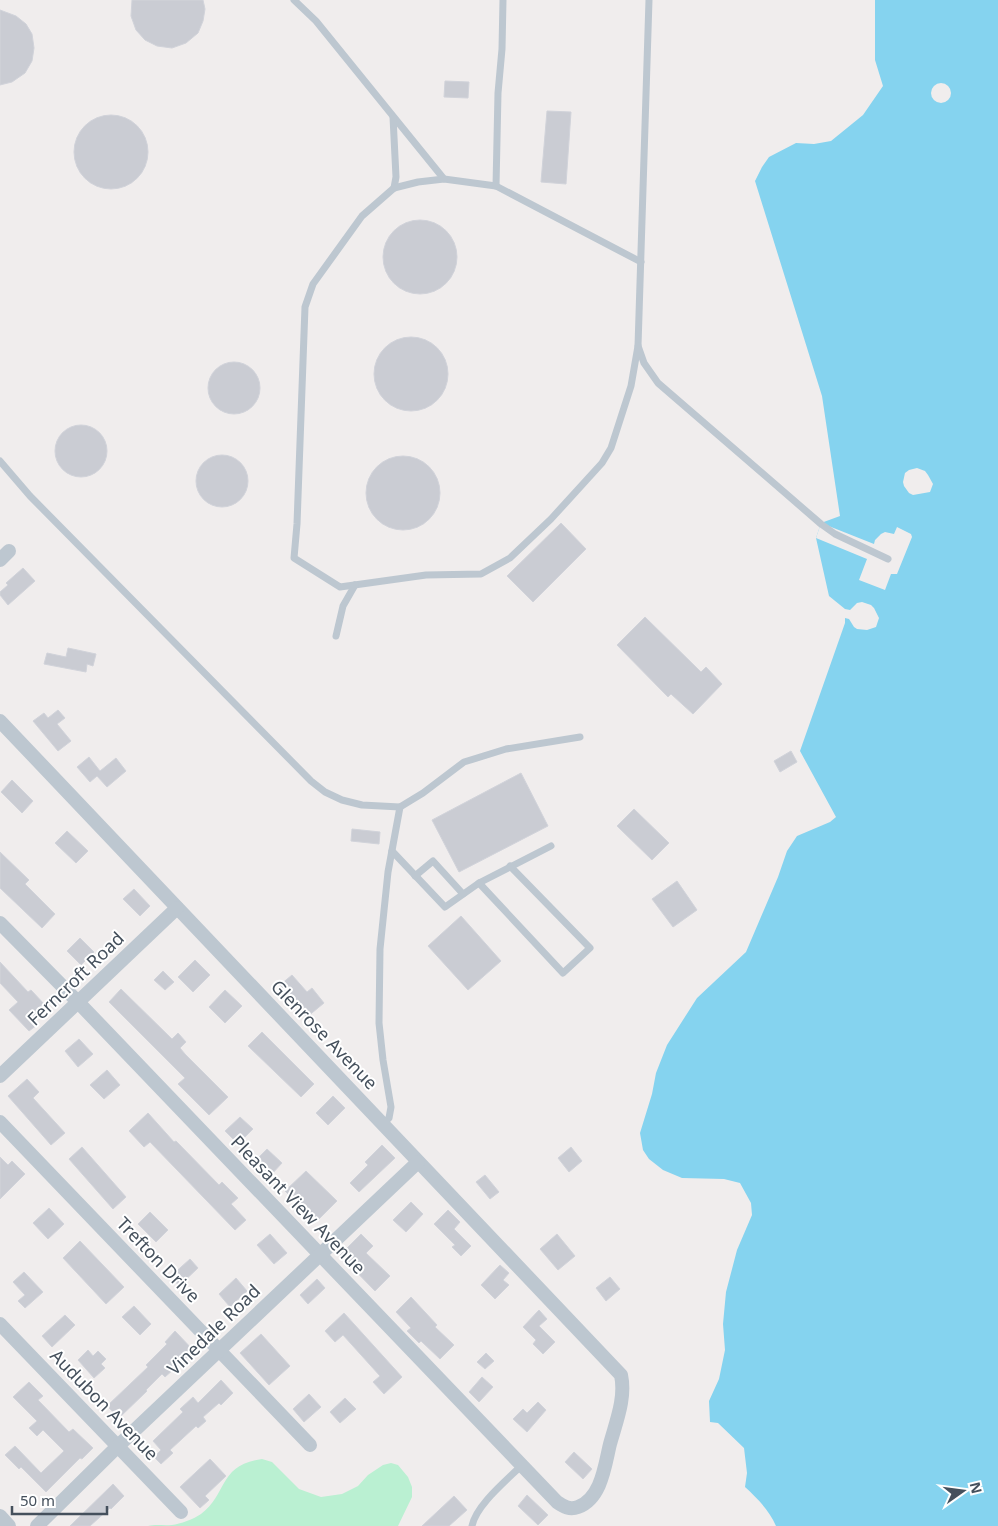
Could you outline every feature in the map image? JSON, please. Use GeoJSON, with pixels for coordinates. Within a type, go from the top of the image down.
{"type":"FeatureCollection","features":[{"type":"Feature","properties":{"kind":"street","name":"Glenrose Avenue"},"geometry":{"type":"LineString","coordinates":[[0,721],[621,1375],[623,1386],[622,1399],[600,1480],[591,1498],[582,1505],[571,1509]]}},
{"type":"Feature","properties":{"kind":"street","name":"Ferncroft Road"},"geometry":{"type":"LineString","coordinates":[[0,1076],[177,908]]}},
{"type":"Feature","properties":{"kind":"street","name":"Pleasant View Avenue"},"geometry":{"type":"LineString","coordinates":[[0,923],[557,1502],[571,1509]]}},
{"type":"Feature","properties":{"kind":"street","name":"Trefton Drive"},"geometry":{"type":"LineString","coordinates":[[0,1122],[310,1445]]}},
{"type":"Feature","properties":{"kind":"street","name":"Vinedale Road"},"geometry":{"type":"LineString","coordinates":[[36,1526],[418,1162]]}},
{"type":"Feature","properties":{"kind":"street","name":"Audubon Avenue"},"geometry":{"type":"LineString","coordinates":[[0,1324],[181,1512]]}},
{"type":"Feature","properties":{"kind":"street"},"geometry":{"type":"LineString","coordinates":[[0,1516],[9,1526]]}},
{"type":"Feature","properties":{"kind":"lane"},"geometry":{"type":"LineString","coordinates":[[294,0],[316,21],[444,179]]}},
{"type":"Feature","properties":{"kind":"lane"},"geometry":{"type":"LineString","coordinates":[[496,186],[498,92],[502,49],[502,0]]}},
{"type":"Feature","properties":{"kind":"lane"},"geometry":{"type":"LineString","coordinates":[[641,262],[496,186],[444,179],[418,182],[394,188],[362,216],[356,224],[313,284],[305,307],[297,524],[294,558],[340,587],[426,575],[481,574],[517,552],[602,463],[612,448],[631,386],[638,346],[641,262],[649,0]]}},
{"type":"Feature","properties":{"kind":"lane"},"geometry":{"type":"LineString","coordinates":[[393,116],[396,177],[394,188]]}},
{"type":"Feature","properties":{"kind":"lane"},"geometry":{"type":"LineString","coordinates":[[638,346],[644,362],[658,383],[822,524],[835,534],[888,559]]}},
{"type":"Feature","properties":{"kind":"lane"},"geometry":{"type":"LineString","coordinates":[[0,461],[30,496],[311,781],[326,792],[342,800],[362,805],[400,807],[423,793],[464,762],[506,749],[580,737]]}},
{"type":"Feature","properties":{"kind":"lane"},"geometry":{"type":"LineString","coordinates":[[336,636],[343,606],[355,585]]}},
{"type":"Feature","properties":{"kind":"lane"},"geometry":{"type":"LineString","coordinates":[[383,1124],[389,1118],[392,1111],[381,1048],[379,961],[382,923],[400,807]]}},
{"type":"Feature","properties":{"kind":"lane"},"geometry":{"type":"LineString","coordinates":[[392,851],[445,907],[479,883],[551,846]]}},
{"type":"Feature","properties":{"kind":"lane"},"geometry":{"type":"LineString","coordinates":[[415,876],[433,862],[463,894]]}},
{"type":"Feature","properties":{"kind":"lane"},"geometry":{"type":"LineString","coordinates":[[479,883],[563,973],[590,948],[510,866]]}},
{"type":"Feature","properties":{"kind":"lane"},"geometry":{"type":"LineString","coordinates":[[472,1526],[473,1519],[483,1505],[522,1465]]}},
{"type":"Feature","properties":{"kind":"green space"},"geometry":{"type":"Polygon","coordinates":[[[262,1459],[272,1462],[299,1489],[321,1497],[342,1494],[358,1486],[368,1475],[383,1465],[391,1463],[398,1465],[408,1477],[412,1487],[412,1497],[398,1526],[148,1526],[175,1524],[198,1516],[210,1506],[230,1474],[248,1462],[262,1459]]]}},
{"type":"Feature","properties":{"kind":"water"},"geometry":{"type":"Polygon","coordinates":[[[875,0],[998,0],[998,1526],[776,1526],[766,1510],[745,1487],[747,1473],[744,1448],[718,1423],[710,1422],[709,1401],[719,1379],[725,1350],[723,1324],[726,1292],[737,1250],[752,1215],[751,1203],[740,1183],[724,1179],[682,1178],[663,1170],[649,1159],[643,1150],[640,1133],[652,1094],[656,1073],[667,1045],[697,998],[746,952],[787,851],[797,836],[830,822],[836,817],[800,751],[845,623],[845,609],[829,596],[816,538],[821,523],[840,516],[822,396],[755,181],[769,157],[796,143],[814,144],[831,141],[863,115],[883,86],[875,60],[875,0]]]}},
{"type":"Feature","properties":{"kind":"pier"},"geometry":{"type":"Polygon","coordinates":[[[941,83],[948,86],[951,93],[948,100],[941,103],[934,100],[931,93],[934,86],[941,83]]]}},
{"type":"Feature","properties":{"kind":"pier"},"geometry":{"type":"Polygon","coordinates":[[[917,468],[925,471],[933,484],[930,492],[913,495],[909,493],[903,482],[905,473],[917,468]]]}},
{"type":"Feature","properties":{"kind":"pier"},"geometry":{"type":"Polygon","coordinates":[[[821,523],[874,544],[881,534],[885,532],[894,534],[897,527],[911,534],[912,537],[897,574],[891,574],[885,590],[859,580],[867,559],[816,538],[821,523]]]}},
{"type":"Feature","properties":{"kind":"pier"},"geometry":{"type":"Polygon","coordinates":[[[862,602],[874,608],[879,618],[876,627],[867,630],[857,629],[849,619],[845,618],[845,609],[850,610],[857,603],[862,602]]]}},
{"type":"Feature","properties":{"kind":"building"},"geometry":{"type":"Polygon","coordinates":[[[132,0],[203,0],[205,9],[203,21],[198,33],[186,43],[172,48],[157,46],[145,40],[136,30],[131,16],[132,0]]]}},
{"type":"Feature","properties":{"kind":"building"},"geometry":{"type":"Polygon","coordinates":[[[0,10],[16,16],[26,24],[32,34],[34,48],[32,61],[25,73],[12,82],[0,85],[0,10]]]}},
{"type":"Feature","properties":{"kind":"building"},"geometry":{"type":"Polygon","coordinates":[[[445,81],[469,82],[468,98],[444,97],[445,81]]]}},
{"type":"Feature","properties":{"kind":"building"},"geometry":{"type":"Polygon","coordinates":[[[547,111],[571,112],[566,184],[541,182],[547,111]]]}},
{"type":"Feature","properties":{"kind":"building"},"geometry":{"type":"Polygon","coordinates":[[[111,115],[125,118],[137,126],[145,138],[148,152],[145,166],[137,178],[125,186],[111,189],[97,186],[85,178],[77,166],[74,152],[77,138],[85,126],[97,118],[111,115]]]}},
{"type":"Feature","properties":{"kind":"building"},"geometry":{"type":"Polygon","coordinates":[[[420,220],[434,223],[446,231],[454,243],[457,257],[454,271],[446,283],[434,291],[420,294],[406,291],[394,283],[386,271],[383,257],[386,243],[394,231],[406,223],[420,220]]]}},
{"type":"Feature","properties":{"kind":"building"},"geometry":{"type":"Polygon","coordinates":[[[411,337],[425,340],[437,348],[445,360],[448,374],[445,388],[437,400],[425,408],[411,411],[397,408],[385,400],[377,388],[374,374],[377,360],[385,348],[397,340],[411,337]]]}},
{"type":"Feature","properties":{"kind":"building"},"geometry":{"type":"Polygon","coordinates":[[[229,362],[239,362],[253,369],[260,383],[260,393],[253,407],[239,414],[229,414],[219,410],[212,403],[208,393],[208,383],[212,373],[219,366],[229,362]]]}},
{"type":"Feature","properties":{"kind":"building"},"geometry":{"type":"Polygon","coordinates":[[[76,425],[86,425],[100,432],[107,446],[107,456],[100,470],[86,477],[76,477],[66,473],[59,466],[55,456],[55,446],[59,436],[66,429],[76,425]]]}},
{"type":"Feature","properties":{"kind":"building"},"geometry":{"type":"Polygon","coordinates":[[[217,455],[227,455],[241,462],[248,476],[248,486],[241,500],[227,507],[217,507],[207,503],[200,496],[196,486],[196,476],[200,466],[207,459],[217,455]]]}},
{"type":"Feature","properties":{"kind":"building"},"geometry":{"type":"Polygon","coordinates":[[[403,456],[417,459],[429,467],[437,479],[440,493],[437,507],[429,519],[417,527],[403,530],[389,527],[377,519],[369,507],[366,493],[369,479],[377,467],[389,459],[403,456]]]}},
{"type":"Feature","properties":{"kind":"building"},"geometry":{"type":"Polygon","coordinates":[[[561,523],[586,549],[533,602],[507,576],[561,523]]]}},
{"type":"Feature","properties":{"kind":"building"},"geometry":{"type":"Polygon","coordinates":[[[23,568],[35,581],[8,605],[0,595],[0,592],[8,585],[6,583],[23,568]]]}},
{"type":"Feature","properties":{"kind":"building"},"geometry":{"type":"Polygon","coordinates":[[[645,617],[701,672],[706,667],[722,684],[693,714],[671,694],[668,697],[617,645],[645,617]]]}},
{"type":"Feature","properties":{"kind":"building"},"geometry":{"type":"Polygon","coordinates":[[[68,648],[96,654],[93,666],[87,664],[86,672],[44,664],[47,653],[66,657],[68,648]]]}},
{"type":"Feature","properties":{"kind":"building"},"geometry":{"type":"Polygon","coordinates":[[[58,710],[65,718],[57,724],[71,741],[58,751],[33,721],[44,713],[48,718],[58,710]]]}},
{"type":"Feature","properties":{"kind":"building"},"geometry":{"type":"Polygon","coordinates":[[[791,751],[797,762],[780,772],[774,761],[791,751]]]}},
{"type":"Feature","properties":{"kind":"building"},"geometry":{"type":"Polygon","coordinates":[[[89,757],[100,771],[116,758],[126,771],[107,787],[97,776],[90,782],[77,767],[89,757]]]}},
{"type":"Feature","properties":{"kind":"building"},"geometry":{"type":"Polygon","coordinates":[[[521,773],[548,826],[459,872],[432,820],[521,773]]]}},
{"type":"Feature","properties":{"kind":"building"},"geometry":{"type":"Polygon","coordinates":[[[12,780],[33,801],[22,813],[1,792],[12,780]]]}},
{"type":"Feature","properties":{"kind":"building"},"geometry":{"type":"Polygon","coordinates":[[[634,809],[669,843],[652,860],[617,826],[634,809]]]}},
{"type":"Feature","properties":{"kind":"building"},"geometry":{"type":"Polygon","coordinates":[[[352,829],[380,832],[379,844],[351,841],[352,829]]]}},
{"type":"Feature","properties":{"kind":"building"},"geometry":{"type":"Polygon","coordinates":[[[67,831],[88,851],[76,863],[55,843],[67,831]]]}},
{"type":"Feature","properties":{"kind":"building"},"geometry":{"type":"Polygon","coordinates":[[[0,852],[29,880],[25,884],[55,914],[42,928],[0,888],[0,852]]]}},
{"type":"Feature","properties":{"kind":"building"},"geometry":{"type":"Polygon","coordinates":[[[677,881],[697,910],[673,927],[652,899],[677,881]]]}},
{"type":"Feature","properties":{"kind":"building"},"geometry":{"type":"Polygon","coordinates":[[[134,889],[150,906],[140,916],[123,899],[134,889]]]}},
{"type":"Feature","properties":{"kind":"building"},"geometry":{"type":"Polygon","coordinates":[[[461,916],[501,961],[468,990],[428,946],[461,916]]]}},
{"type":"Feature","properties":{"kind":"building"},"geometry":{"type":"Polygon","coordinates":[[[80,938],[94,952],[81,965],[67,951],[80,938]]]}},
{"type":"Feature","properties":{"kind":"building"},"geometry":{"type":"Polygon","coordinates":[[[195,960],[210,975],[193,992],[178,977],[195,960]]]}},
{"type":"Feature","properties":{"kind":"building"},"geometry":{"type":"Polygon","coordinates":[[[0,962],[28,992],[31,990],[45,1005],[31,1018],[37,1025],[29,1031],[9,1010],[18,1002],[0,983],[0,962]]]}},
{"type":"Feature","properties":{"kind":"building"},"geometry":{"type":"Polygon","coordinates":[[[163,971],[174,982],[165,990],[154,980],[163,971]]]}},
{"type":"Feature","properties":{"kind":"building"},"geometry":{"type":"Polygon","coordinates":[[[292,975],[307,992],[312,988],[324,1003],[307,1017],[280,985],[292,975]]]}},
{"type":"Feature","properties":{"kind":"building"},"geometry":{"type":"Polygon","coordinates":[[[121,989],[172,1039],[178,1033],[186,1042],[180,1048],[228,1097],[209,1115],[178,1084],[185,1078],[109,1002],[121,989]]]}},
{"type":"Feature","properties":{"kind":"building"},"geometry":{"type":"Polygon","coordinates":[[[225,990],[242,1006],[225,1023],[209,1007],[225,990]]]}},
{"type":"Feature","properties":{"kind":"building"},"geometry":{"type":"Polygon","coordinates":[[[262,1032],[314,1084],[301,1097],[248,1046],[262,1032]]]}},
{"type":"Feature","properties":{"kind":"building"},"geometry":{"type":"Polygon","coordinates":[[[79,1039],[93,1054],[78,1067],[65,1051],[79,1039]]]}},
{"type":"Feature","properties":{"kind":"building"},"geometry":{"type":"Polygon","coordinates":[[[107,1070],[120,1085],[104,1099],[90,1085],[107,1070]]]}},
{"type":"Feature","properties":{"kind":"building"},"geometry":{"type":"Polygon","coordinates":[[[27,1079],[39,1092],[33,1098],[65,1133],[51,1145],[8,1096],[27,1079]]]}},
{"type":"Feature","properties":{"kind":"building"},"geometry":{"type":"Polygon","coordinates":[[[333,1096],[345,1108],[328,1125],[316,1113],[333,1096]]]}},
{"type":"Feature","properties":{"kind":"building"},"geometry":{"type":"Polygon","coordinates":[[[148,1113],[174,1142],[176,1141],[219,1185],[222,1182],[238,1198],[231,1204],[246,1220],[235,1230],[150,1142],[144,1147],[129,1131],[148,1113]]]}},
{"type":"Feature","properties":{"kind":"building"},"geometry":{"type":"Polygon","coordinates":[[[240,1117],[253,1129],[238,1144],[225,1131],[240,1117]]]}},
{"type":"Feature","properties":{"kind":"building"},"geometry":{"type":"Polygon","coordinates":[[[382,1145],[395,1158],[359,1192],[350,1183],[368,1165],[365,1162],[382,1145]]]}},
{"type":"Feature","properties":{"kind":"building"},"geometry":{"type":"Polygon","coordinates":[[[82,1147],[126,1197],[113,1209],[69,1159],[82,1147]]]}},
{"type":"Feature","properties":{"kind":"building"},"geometry":{"type":"Polygon","coordinates":[[[571,1147],[582,1161],[569,1172],[558,1158],[571,1147]]]}},
{"type":"Feature","properties":{"kind":"building"},"geometry":{"type":"Polygon","coordinates":[[[267,1149],[282,1163],[270,1176],[255,1161],[267,1149]]]}},
{"type":"Feature","properties":{"kind":"building"},"geometry":{"type":"Polygon","coordinates":[[[0,1157],[8,1165],[12,1161],[25,1174],[0,1199],[0,1157]]]}},
{"type":"Feature","properties":{"kind":"building"},"geometry":{"type":"Polygon","coordinates":[[[306,1171],[337,1201],[316,1222],[285,1191],[306,1171]]]}},
{"type":"Feature","properties":{"kind":"building"},"geometry":{"type":"Polygon","coordinates":[[[485,1175],[499,1192],[490,1199],[476,1182],[485,1175]]]}},
{"type":"Feature","properties":{"kind":"building"},"geometry":{"type":"Polygon","coordinates":[[[411,1202],[423,1214],[406,1232],[393,1220],[411,1202]]]}},
{"type":"Feature","properties":{"kind":"building"},"geometry":{"type":"Polygon","coordinates":[[[49,1208],[64,1224],[48,1239],[33,1223],[49,1208]]]}},
{"type":"Feature","properties":{"kind":"building"},"geometry":{"type":"Polygon","coordinates":[[[448,1210],[460,1222],[454,1229],[471,1246],[461,1256],[452,1247],[455,1245],[434,1224],[448,1210]]]}},
{"type":"Feature","properties":{"kind":"building"},"geometry":{"type":"Polygon","coordinates":[[[150,1212],[168,1230],[156,1242],[138,1224],[150,1212]]]}},
{"type":"Feature","properties":{"kind":"building"},"geometry":{"type":"Polygon","coordinates":[[[270,1234],[287,1253],[274,1264],[257,1245],[270,1234]]]}},
{"type":"Feature","properties":{"kind":"building"},"geometry":{"type":"Polygon","coordinates":[[[361,1234],[373,1246],[366,1253],[390,1276],[375,1291],[340,1255],[361,1234]]]}},
{"type":"Feature","properties":{"kind":"building"},"geometry":{"type":"Polygon","coordinates":[[[557,1234],[575,1256],[558,1270],[540,1249],[557,1234]]]}},
{"type":"Feature","properties":{"kind":"building"},"geometry":{"type":"Polygon","coordinates":[[[80,1241],[124,1287],[106,1304],[63,1258],[80,1241]]]}},
{"type":"Feature","properties":{"kind":"building"},"geometry":{"type":"Polygon","coordinates":[[[190,1259],[198,1268],[179,1286],[171,1276],[190,1259]]]}},
{"type":"Feature","properties":{"kind":"building"},"geometry":{"type":"Polygon","coordinates":[[[500,1265],[509,1273],[503,1280],[509,1285],[495,1299],[481,1285],[500,1265]]]}},
{"type":"Feature","properties":{"kind":"building"},"geometry":{"type":"Polygon","coordinates":[[[24,1272],[43,1292],[25,1308],[18,1301],[25,1295],[13,1282],[24,1272]]]}},
{"type":"Feature","properties":{"kind":"building"},"geometry":{"type":"Polygon","coordinates":[[[610,1277],[620,1289],[606,1301],[596,1288],[610,1277]]]}},
{"type":"Feature","properties":{"kind":"building"},"geometry":{"type":"Polygon","coordinates":[[[236,1278],[247,1291],[230,1307],[219,1294],[236,1278]]]}},
{"type":"Feature","properties":{"kind":"building"},"geometry":{"type":"Polygon","coordinates":[[[317,1279],[325,1288],[308,1304],[300,1295],[317,1279]]]}},
{"type":"Feature","properties":{"kind":"building"},"geometry":{"type":"Polygon","coordinates":[[[411,1297],[437,1325],[435,1327],[454,1345],[440,1359],[407,1331],[411,1328],[396,1312],[411,1297]]]}},
{"type":"Feature","properties":{"kind":"building"},"geometry":{"type":"Polygon","coordinates":[[[134,1306],[151,1324],[140,1335],[122,1317],[134,1306]]]}},
{"type":"Feature","properties":{"kind":"building"},"geometry":{"type":"Polygon","coordinates":[[[539,1310],[547,1319],[539,1326],[555,1342],[543,1354],[533,1344],[536,1340],[523,1327],[539,1310]]]}},
{"type":"Feature","properties":{"kind":"building"},"geometry":{"type":"Polygon","coordinates":[[[344,1313],[402,1377],[384,1394],[373,1382],[380,1376],[343,1335],[335,1342],[325,1331],[344,1313]]]}},
{"type":"Feature","properties":{"kind":"building"},"geometry":{"type":"Polygon","coordinates":[[[65,1315],[75,1325],[52,1347],[42,1336],[65,1315]]]}},
{"type":"Feature","properties":{"kind":"building"},"geometry":{"type":"Polygon","coordinates":[[[175,1331],[194,1351],[165,1377],[162,1374],[119,1418],[107,1406],[148,1367],[146,1365],[167,1344],[165,1342],[175,1331]]]}},
{"type":"Feature","properties":{"kind":"building"},"geometry":{"type":"Polygon","coordinates":[[[261,1334],[290,1366],[269,1385],[240,1353],[261,1334]]]}},
{"type":"Feature","properties":{"kind":"building"},"geometry":{"type":"Polygon","coordinates":[[[88,1350],[93,1356],[98,1351],[106,1359],[101,1364],[105,1368],[94,1378],[78,1360],[88,1350]]]}},
{"type":"Feature","properties":{"kind":"building"},"geometry":{"type":"Polygon","coordinates":[[[486,1353],[494,1361],[485,1369],[477,1362],[486,1353]]]}},
{"type":"Feature","properties":{"kind":"building"},"geometry":{"type":"Polygon","coordinates":[[[482,1377],[493,1387],[479,1402],[469,1392],[482,1377]]]}},
{"type":"Feature","properties":{"kind":"building"},"geometry":{"type":"Polygon","coordinates":[[[221,1380],[233,1393],[221,1405],[219,1403],[203,1417],[206,1421],[198,1428],[196,1426],[170,1450],[173,1453],[161,1464],[154,1457],[161,1450],[153,1441],[183,1412],[180,1409],[193,1397],[198,1403],[221,1380]]]}},
{"type":"Feature","properties":{"kind":"building"},"geometry":{"type":"Polygon","coordinates":[[[29,1382],[43,1396],[38,1400],[69,1432],[73,1429],[93,1448],[82,1459],[80,1458],[46,1492],[21,1467],[19,1469],[5,1455],[15,1446],[41,1473],[64,1451],[43,1430],[37,1436],[29,1428],[37,1421],[13,1397],[29,1382]]]}},
{"type":"Feature","properties":{"kind":"building"},"geometry":{"type":"Polygon","coordinates":[[[309,1394],[321,1407],[304,1422],[293,1409],[309,1394]]]}},
{"type":"Feature","properties":{"kind":"building"},"geometry":{"type":"Polygon","coordinates":[[[345,1398],[356,1409],[340,1423],[330,1412],[345,1398]]]}},
{"type":"Feature","properties":{"kind":"building"},"geometry":{"type":"Polygon","coordinates":[[[538,1402],[546,1410],[527,1432],[513,1419],[523,1409],[527,1413],[538,1402]]]}},
{"type":"Feature","properties":{"kind":"building"},"geometry":{"type":"Polygon","coordinates":[[[574,1452],[592,1469],[583,1479],[565,1462],[574,1452]]]}},
{"type":"Feature","properties":{"kind":"building"},"geometry":{"type":"Polygon","coordinates":[[[210,1459],[226,1476],[205,1496],[209,1500],[200,1508],[180,1487],[210,1459]]]}},
{"type":"Feature","properties":{"kind":"building"},"geometry":{"type":"Polygon","coordinates":[[[113,1484],[124,1496],[111,1509],[90,1526],[70,1526],[113,1484]]]}},
{"type":"Feature","properties":{"kind":"building"},"geometry":{"type":"Polygon","coordinates":[[[527,1495],[548,1515],[538,1525],[518,1506],[527,1495]]]}},
{"type":"Feature","properties":{"kind":"building"},"geometry":{"type":"Polygon","coordinates":[[[454,1496],[467,1510],[449,1526],[422,1526],[454,1496]]]}}]}
